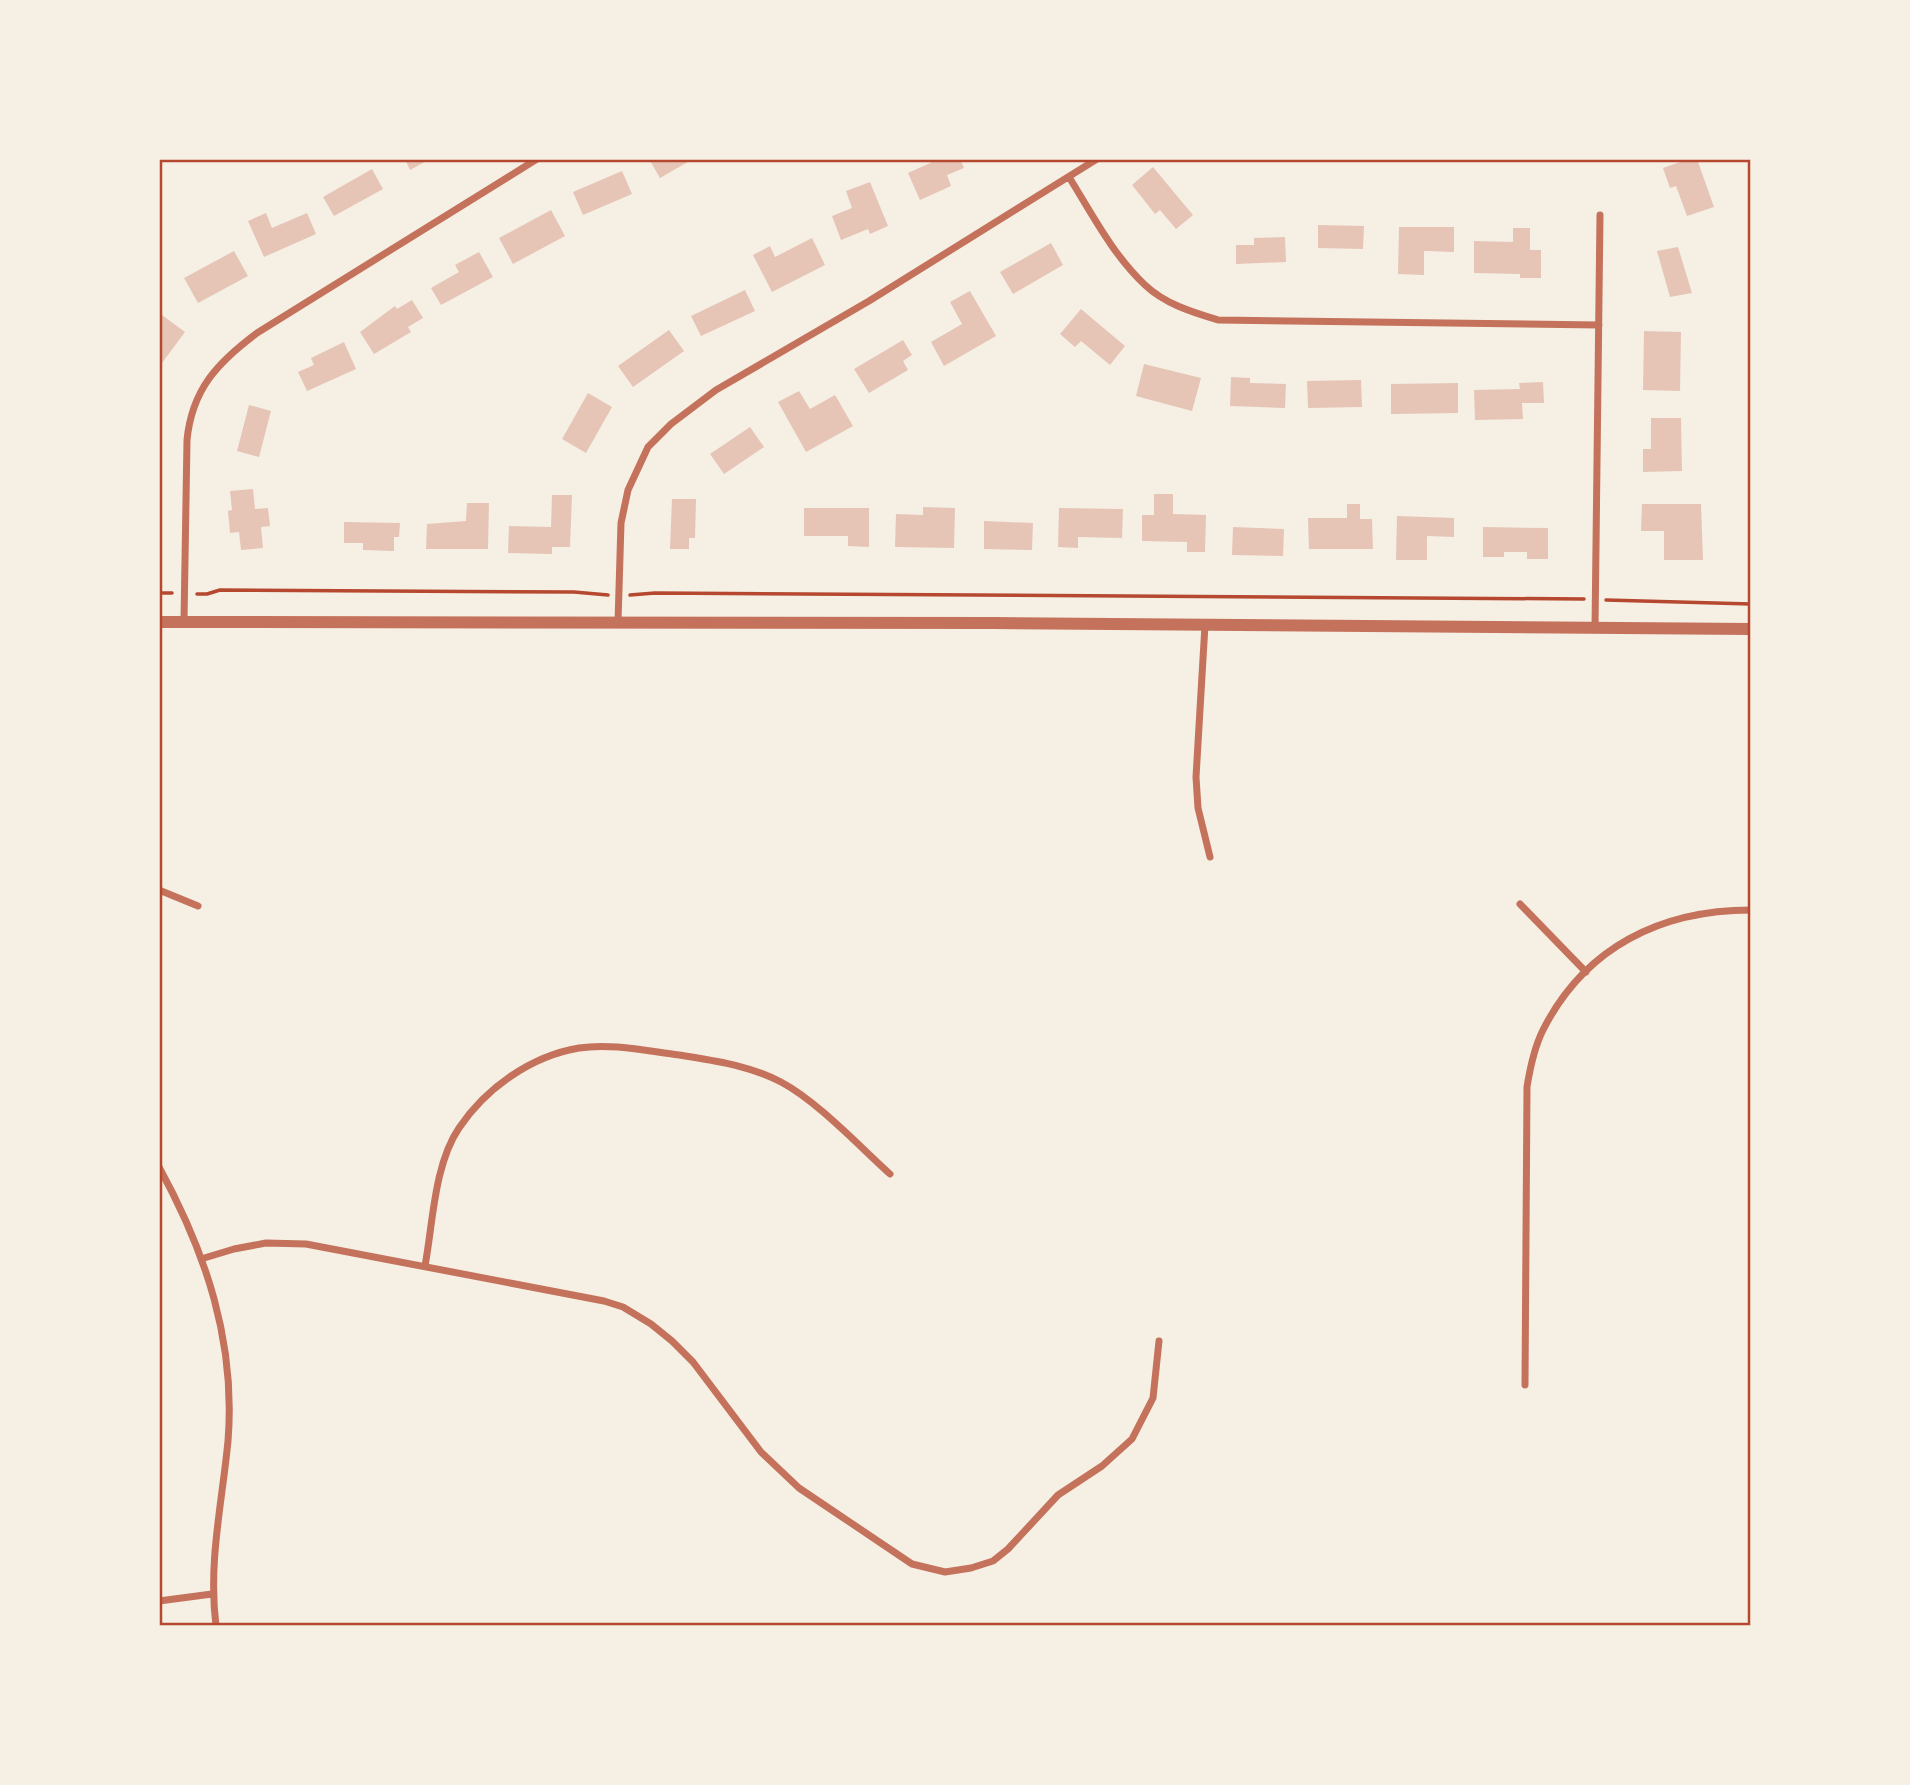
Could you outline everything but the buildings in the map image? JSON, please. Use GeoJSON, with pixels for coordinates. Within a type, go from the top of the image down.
{"type":"FeatureCollection","features":[{"type":"Feature","properties":{"kind":"street"},"geometry":{"type":"LineString","coordinates":[[184,621],[189,416],[210,376],[227,355],[257,333],[537,159]]}},
{"type":"Feature","properties":{"kind":"street"},"geometry":{"type":"LineString","coordinates":[[618,622],[621,523],[628,490],[648,447],[671,424],[716,390],[869,301],[1097,159]]}},
{"type":"Feature","properties":{"kind":"street"},"geometry":{"type":"LineString","coordinates":[[1069,177],[1108,240],[1145,285],[1188,311],[1218,320],[1600,325]]}},
{"type":"Feature","properties":{"kind":"street"},"geometry":{"type":"LineString","coordinates":[[1595,628],[1600,215]]}},
{"type":"Feature","properties":{"kind":"street"},"geometry":{"type":"LineString","coordinates":[[159,622],[1751,629]]}},
{"type":"Feature","properties":{"kind":"street"},"geometry":{"type":"LineString","coordinates":[[1205,625],[1196,777],[1198,808],[1210,857]]}},
{"type":"Feature","properties":{"kind":"street"},"geometry":{"type":"LineString","coordinates":[[159,890],[198,906]]}},
{"type":"Feature","properties":{"kind":"street"},"geometry":{"type":"LineString","coordinates":[[1520,904],[1586,972]]}},
{"type":"Feature","properties":{"kind":"street"},"geometry":{"type":"LineString","coordinates":[[1525,1385],[1527,1087],[1533,1055],[1542,1031],[1570,989],[1622,942],[1652,925],[1695,913],[1751,910]]}},
{"type":"Feature","properties":{"kind":"street"},"geometry":{"type":"LineString","coordinates":[[425,1266],[443,1161],[458,1128],[493,1088],[536,1060],[579,1048],[621,1047],[735,1064],[762,1073],[806,1099],[890,1174]]}},
{"type":"Feature","properties":{"kind":"street"},"geometry":{"type":"LineString","coordinates":[[159,1167],[176,1198],[201,1259],[225,1338],[229,1390],[228,1437],[215,1539],[212,1594],[216,1626]]}},
{"type":"Feature","properties":{"kind":"street"},"geometry":{"type":"LineString","coordinates":[[201,1259],[266,1243],[293,1244],[425,1266],[623,1307],[651,1324],[693,1362],[761,1452],[799,1488],[912,1564],[945,1572],[993,1561],[1058,1495],[1102,1466],[1132,1439],[1153,1398],[1159,1342]]}},
{"type":"Feature","properties":{"kind":"street"},"geometry":{"type":"LineString","coordinates":[[159,1601],[212,1594]]}},
{"type":"Feature","properties":{"kind":"path"},"geometry":{"type":"LineString","coordinates":[[159,593],[207,594],[220,590],[574,592],[586,595],[809,593],[1595,600],[1751,604]]}}]}
